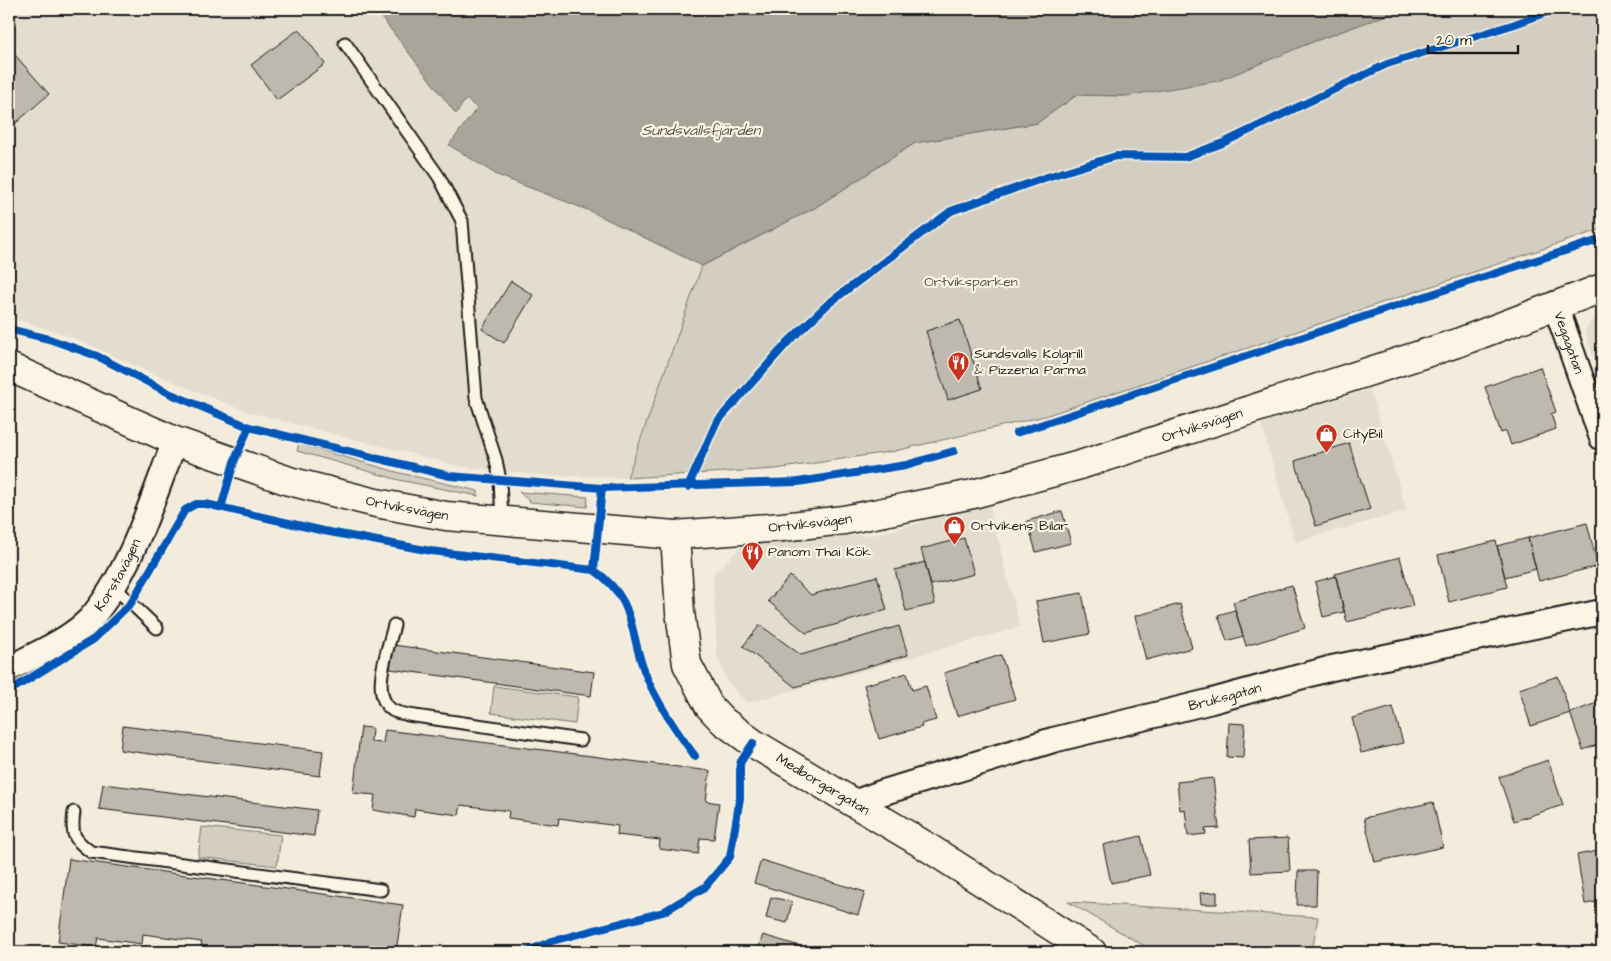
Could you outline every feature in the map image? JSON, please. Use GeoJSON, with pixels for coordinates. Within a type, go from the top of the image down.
{"type":"FeatureCollection","features":[{"type":"Feature","properties":{"kind":"street","name":"Ortviksvägen"},"geometry":{"type":"LineString","coordinates":[[9,367],[175,441],[289,481],[376,503],[446,516],[502,522],[675,535],[782,528],[844,520],[973,494],[1080,465],[1460,342],[1555,304],[1602,288]]}},
{"type":"Feature","properties":{"kind":"street","name":"Vegagatan"},"geometry":{"type":"LineString","coordinates":[[1555,304],[1602,438]]}},
{"type":"Feature","properties":{"kind":"street","name":"Korstavägen"},"geometry":{"type":"LineString","coordinates":[[9,669],[66,637],[89,620],[113,586],[128,558],[175,441]]}},
{"type":"Feature","properties":{"kind":"street","name":"Medborgargatan"},"geometry":{"type":"LineString","coordinates":[[675,535],[680,612],[687,664],[709,706],[723,721],[753,743],[854,803],[1092,952]]}},
{"type":"Feature","properties":{"kind":"street","name":"Bruksgatan"},"geometry":{"type":"LineString","coordinates":[[854,803],[1053,740],[1212,701],[1314,672],[1602,612]]}},
{"type":"Feature","properties":{"kind":"lane"},"geometry":{"type":"LineString","coordinates":[[345,44],[439,177],[462,221],[476,398],[499,473],[502,522]]}},
{"type":"Feature","properties":{"kind":"lane"},"geometry":{"type":"LineString","coordinates":[[113,586],[156,628]]}},
{"type":"Feature","properties":{"kind":"lane"},"geometry":{"type":"LineString","coordinates":[[394,625],[380,680],[382,697],[392,710],[581,740]]}},
{"type":"Feature","properties":{"kind":"lane"},"geometry":{"type":"LineString","coordinates":[[74,812],[72,828],[77,842],[91,852],[381,890]]}},
{"type":"Feature","properties":{"kind":"shaded area"},"geometry":{"type":"Polygon","coordinates":[[[9,9],[375,9],[456,113],[466,99],[477,108],[449,145],[497,175],[590,211],[702,266],[627,478],[541,475],[463,467],[248,412],[151,373],[67,335],[9,317],[9,9]]]}},
{"type":"Feature","properties":{"kind":"shaded area"},"geometry":{"type":"Polygon","coordinates":[[[1602,317],[1602,384],[1585,331],[1591,320],[1602,317]]]}},
{"type":"Feature","properties":{"kind":"shaded area"},"geometry":{"type":"Polygon","coordinates":[[[1370,389],[1407,511],[1295,542],[1261,423],[1370,389]]]}},
{"type":"Feature","properties":{"kind":"shaded area"},"geometry":{"type":"Polygon","coordinates":[[[989,504],[1020,627],[747,703],[728,682],[717,656],[713,575],[745,543],[877,534],[989,504]]]}},
{"type":"Feature","properties":{"kind":"green space","name":"Ortviksparken"},"geometry":{"type":"Polygon","coordinates":[[[1403,9],[1602,9],[1602,229],[1045,416],[895,451],[776,469],[627,478],[702,266],[816,207],[915,143],[1037,123],[1077,95],[1125,96],[1315,41],[1403,9]]]}},
{"type":"Feature","properties":{"kind":"green space"},"geometry":{"type":"Polygon","coordinates":[[[299,444],[400,473],[478,491],[478,496],[399,480],[297,451],[299,444]]]}},
{"type":"Feature","properties":{"kind":"green space"},"geometry":{"type":"Polygon","coordinates":[[[519,492],[588,497],[587,507],[530,502],[519,492]]]}},
{"type":"Feature","properties":{"kind":"green space"},"geometry":{"type":"Polygon","coordinates":[[[494,686],[578,697],[575,724],[491,713],[494,686]]]}},
{"type":"Feature","properties":{"kind":"green space"},"geometry":{"type":"Polygon","coordinates":[[[202,827],[281,835],[277,866],[198,857],[202,827]]]}},
{"type":"Feature","properties":{"kind":"green space"},"geometry":{"type":"Polygon","coordinates":[[[1068,902],[1318,917],[1312,952],[1155,952],[1068,902]]]}},
{"type":"Feature","properties":{"kind":"water","name":"Sundsvallsfjärden"},"geometry":{"type":"Polygon","coordinates":[[[375,9],[1403,9],[1315,41],[1218,81],[1125,96],[1077,95],[1037,123],[915,143],[816,207],[702,266],[590,211],[497,175],[449,145],[477,108],[466,99],[456,114],[375,9]]]}},
{"type":"Feature","properties":{"kind":"building"},"geometry":{"type":"Polygon","coordinates":[[[299,29],[325,64],[277,100],[251,65],[299,29]]]}},
{"type":"Feature","properties":{"kind":"building"},"geometry":{"type":"Polygon","coordinates":[[[9,48],[49,94],[9,129],[9,48]]]}},
{"type":"Feature","properties":{"kind":"building"},"geometry":{"type":"Polygon","coordinates":[[[511,281],[533,295],[504,343],[482,329],[511,281]]]}},
{"type":"Feature","properties":{"kind":"building"},"geometry":{"type":"Polygon","coordinates":[[[960,320],[982,389],[948,400],[926,331],[960,320]]]}},
{"type":"Feature","properties":{"kind":"building"},"geometry":{"type":"Polygon","coordinates":[[[1540,367],[1556,412],[1551,414],[1556,429],[1511,445],[1506,431],[1501,433],[1485,387],[1540,367]]]}},
{"type":"Feature","properties":{"kind":"building"},"geometry":{"type":"Polygon","coordinates":[[[1349,443],[1370,509],[1316,526],[1295,461],[1349,443]]]}},
{"type":"Feature","properties":{"kind":"building"},"geometry":{"type":"Polygon","coordinates":[[[1062,511],[1071,543],[1036,552],[1027,521],[1062,511]]]}},
{"type":"Feature","properties":{"kind":"building"},"geometry":{"type":"Polygon","coordinates":[[[1587,523],[1598,566],[1539,581],[1528,538],[1587,523]]]}},
{"type":"Feature","properties":{"kind":"building"},"geometry":{"type":"Polygon","coordinates":[[[964,538],[974,574],[931,585],[921,549],[964,538]]]}},
{"type":"Feature","properties":{"kind":"building"},"geometry":{"type":"Polygon","coordinates":[[[1528,538],[1536,569],[1505,577],[1497,546],[1528,538]]]}},
{"type":"Feature","properties":{"kind":"building"},"geometry":{"type":"Polygon","coordinates":[[[1496,541],[1507,587],[1449,602],[1438,555],[1496,541]]]}},
{"type":"Feature","properties":{"kind":"building"},"geometry":{"type":"Polygon","coordinates":[[[1400,557],[1413,606],[1347,622],[1335,574],[1400,557]]]}},
{"type":"Feature","properties":{"kind":"building"},"geometry":{"type":"Polygon","coordinates":[[[925,562],[935,604],[906,611],[895,570],[925,562]]]}},
{"type":"Feature","properties":{"kind":"building"},"geometry":{"type":"Polygon","coordinates":[[[790,576],[811,595],[877,576],[887,610],[806,633],[768,601],[790,576]]]}},
{"type":"Feature","properties":{"kind":"building"},"geometry":{"type":"Polygon","coordinates":[[[1336,576],[1344,612],[1323,617],[1315,582],[1336,576]]]}},
{"type":"Feature","properties":{"kind":"building"},"geometry":{"type":"Polygon","coordinates":[[[1292,585],[1305,628],[1246,646],[1233,602],[1292,585]]]}},
{"type":"Feature","properties":{"kind":"building"},"geometry":{"type":"Polygon","coordinates":[[[1082,593],[1090,634],[1044,643],[1036,601],[1082,593]]]}},
{"type":"Feature","properties":{"kind":"building"},"geometry":{"type":"Polygon","coordinates":[[[1180,604],[1192,648],[1146,660],[1135,616],[1180,604]]]}},
{"type":"Feature","properties":{"kind":"building"},"geometry":{"type":"Polygon","coordinates":[[[1235,610],[1243,636],[1227,641],[1218,615],[1235,610]]]}},
{"type":"Feature","properties":{"kind":"building"},"geometry":{"type":"Polygon","coordinates":[[[760,625],[801,655],[899,626],[908,655],[795,687],[743,646],[760,625]]]}},
{"type":"Feature","properties":{"kind":"building"},"geometry":{"type":"Polygon","coordinates":[[[393,645],[594,672],[591,696],[390,669],[393,645]]]}},
{"type":"Feature","properties":{"kind":"building"},"geometry":{"type":"Polygon","coordinates":[[[1001,655],[1015,699],[957,716],[944,673],[1001,655]]]}},
{"type":"Feature","properties":{"kind":"building"},"geometry":{"type":"Polygon","coordinates":[[[907,673],[912,690],[926,686],[936,720],[921,724],[922,727],[879,739],[864,685],[907,673]]]}},
{"type":"Feature","properties":{"kind":"building"},"geometry":{"type":"Polygon","coordinates":[[[1558,676],[1570,713],[1531,726],[1519,689],[1558,676]]]}},
{"type":"Feature","properties":{"kind":"building"},"geometry":{"type":"Polygon","coordinates":[[[1602,701],[1602,743],[1583,750],[1570,713],[1602,701]]]}},
{"type":"Feature","properties":{"kind":"building"},"geometry":{"type":"Polygon","coordinates":[[[1393,707],[1403,743],[1361,753],[1352,718],[1393,707]]]}},
{"type":"Feature","properties":{"kind":"building"},"geometry":{"type":"Polygon","coordinates":[[[1229,723],[1245,724],[1243,758],[1227,757],[1229,723]]]}},
{"type":"Feature","properties":{"kind":"building"},"geometry":{"type":"Polygon","coordinates":[[[123,726],[323,751],[320,776],[120,750],[123,726]]]}},
{"type":"Feature","properties":{"kind":"building"},"geometry":{"type":"Polygon","coordinates":[[[361,727],[372,728],[371,742],[383,743],[385,730],[710,771],[706,801],[719,803],[714,839],[700,838],[698,854],[659,849],[660,840],[617,835],[618,826],[559,818],[558,825],[508,818],[509,811],[461,805],[459,815],[415,809],[414,817],[373,810],[375,795],[353,793],[361,727]]]}},
{"type":"Feature","properties":{"kind":"building"},"geometry":{"type":"Polygon","coordinates":[[[1548,760],[1563,805],[1514,821],[1499,777],[1548,760]]]}},
{"type":"Feature","properties":{"kind":"building"},"geometry":{"type":"Polygon","coordinates":[[[1213,778],[1219,828],[1205,829],[1206,834],[1188,836],[1185,809],[1180,810],[1177,782],[1213,778]]]}},
{"type":"Feature","properties":{"kind":"building"},"geometry":{"type":"Polygon","coordinates":[[[103,784],[317,810],[314,836],[99,809],[103,784]]]}},
{"type":"Feature","properties":{"kind":"building"},"geometry":{"type":"Polygon","coordinates":[[[1433,802],[1443,847],[1375,862],[1364,818],[1433,802]]]}},
{"type":"Feature","properties":{"kind":"building"},"geometry":{"type":"Polygon","coordinates":[[[1141,836],[1150,875],[1111,883],[1103,845],[1141,836]]]}},
{"type":"Feature","properties":{"kind":"building"},"geometry":{"type":"Polygon","coordinates":[[[1288,838],[1290,871],[1251,873],[1249,840],[1288,838]]]}},
{"type":"Feature","properties":{"kind":"building"},"geometry":{"type":"Polygon","coordinates":[[[1602,850],[1602,901],[1585,904],[1577,855],[1602,850]]]}},
{"type":"Feature","properties":{"kind":"building"},"geometry":{"type":"Polygon","coordinates":[[[69,859],[403,905],[396,952],[278,952],[250,948],[249,952],[207,952],[200,951],[202,942],[143,934],[142,944],[98,938],[96,947],[58,942],[69,859]]]}},
{"type":"Feature","properties":{"kind":"building"},"geometry":{"type":"Polygon","coordinates":[[[761,860],[865,892],[858,915],[754,883],[761,860]]]}},
{"type":"Feature","properties":{"kind":"building"},"geometry":{"type":"Polygon","coordinates":[[[1298,871],[1317,871],[1316,905],[1297,905],[1298,871]]]}},
{"type":"Feature","properties":{"kind":"building"},"geometry":{"type":"Polygon","coordinates":[[[1217,892],[1217,904],[1201,904],[1200,893],[1217,892]]]}},
{"type":"Feature","properties":{"kind":"building"},"geometry":{"type":"Polygon","coordinates":[[[771,897],[792,902],[787,923],[766,918],[771,897]]]}},
{"type":"Feature","properties":{"kind":"building"},"geometry":{"type":"Polygon","coordinates":[[[763,935],[820,952],[757,952],[763,935]]]}},
{"type":"Feature","properties":{"kind":"cycle path"},"geometry":{"type":"LineString","coordinates":[[688,487],[716,423],[787,343],[828,304],[951,211],[1047,177],[1116,156],[1185,157],[1223,143],[1387,64],[1515,24],[1555,9]]}},
{"type":"Feature","properties":{"kind":"cycle path"},"geometry":{"type":"LineString","coordinates":[[1016,433],[1602,239]]}},
{"type":"Feature","properties":{"kind":"cycle path"},"geometry":{"type":"LineString","coordinates":[[9,329],[49,339],[97,356],[171,394],[249,427],[450,476],[602,488],[798,482],[906,465],[954,451]]}},
{"type":"Feature","properties":{"kind":"cycle path"},"geometry":{"type":"LineString","coordinates":[[221,508],[234,462],[249,427]]}},
{"type":"Feature","properties":{"kind":"cycle path"},"geometry":{"type":"LineString","coordinates":[[594,570],[602,488]]}},
{"type":"Feature","properties":{"kind":"cycle path"},"geometry":{"type":"LineString","coordinates":[[9,691],[94,639],[131,603],[185,510],[196,504],[206,504],[324,531],[431,551],[594,570],[619,594],[626,606],[647,678],[657,699],[695,756]]}},
{"type":"Feature","properties":{"kind":"cycle path"},"geometry":{"type":"LineString","coordinates":[[526,952],[552,941],[663,912],[705,887],[730,857],[740,798],[740,763],[753,743]]}},
{"type":"Feature","properties":{"kind":"place","name":"Sundsvalls Kolgrill & Pizzeria Parma"},"geometry":{"type":"Point","coordinates":[958,381]}},
{"type":"Feature","properties":{"kind":"place","name":"CityBil"},"geometry":{"type":"Point","coordinates":[1327,453]}},
{"type":"Feature","properties":{"kind":"place","name":"Ortvikens Bilar"},"geometry":{"type":"Point","coordinates":[955,545]}},
{"type":"Feature","properties":{"kind":"place","name":"Panom Thai Kök"},"geometry":{"type":"Point","coordinates":[752,571]}}]}
